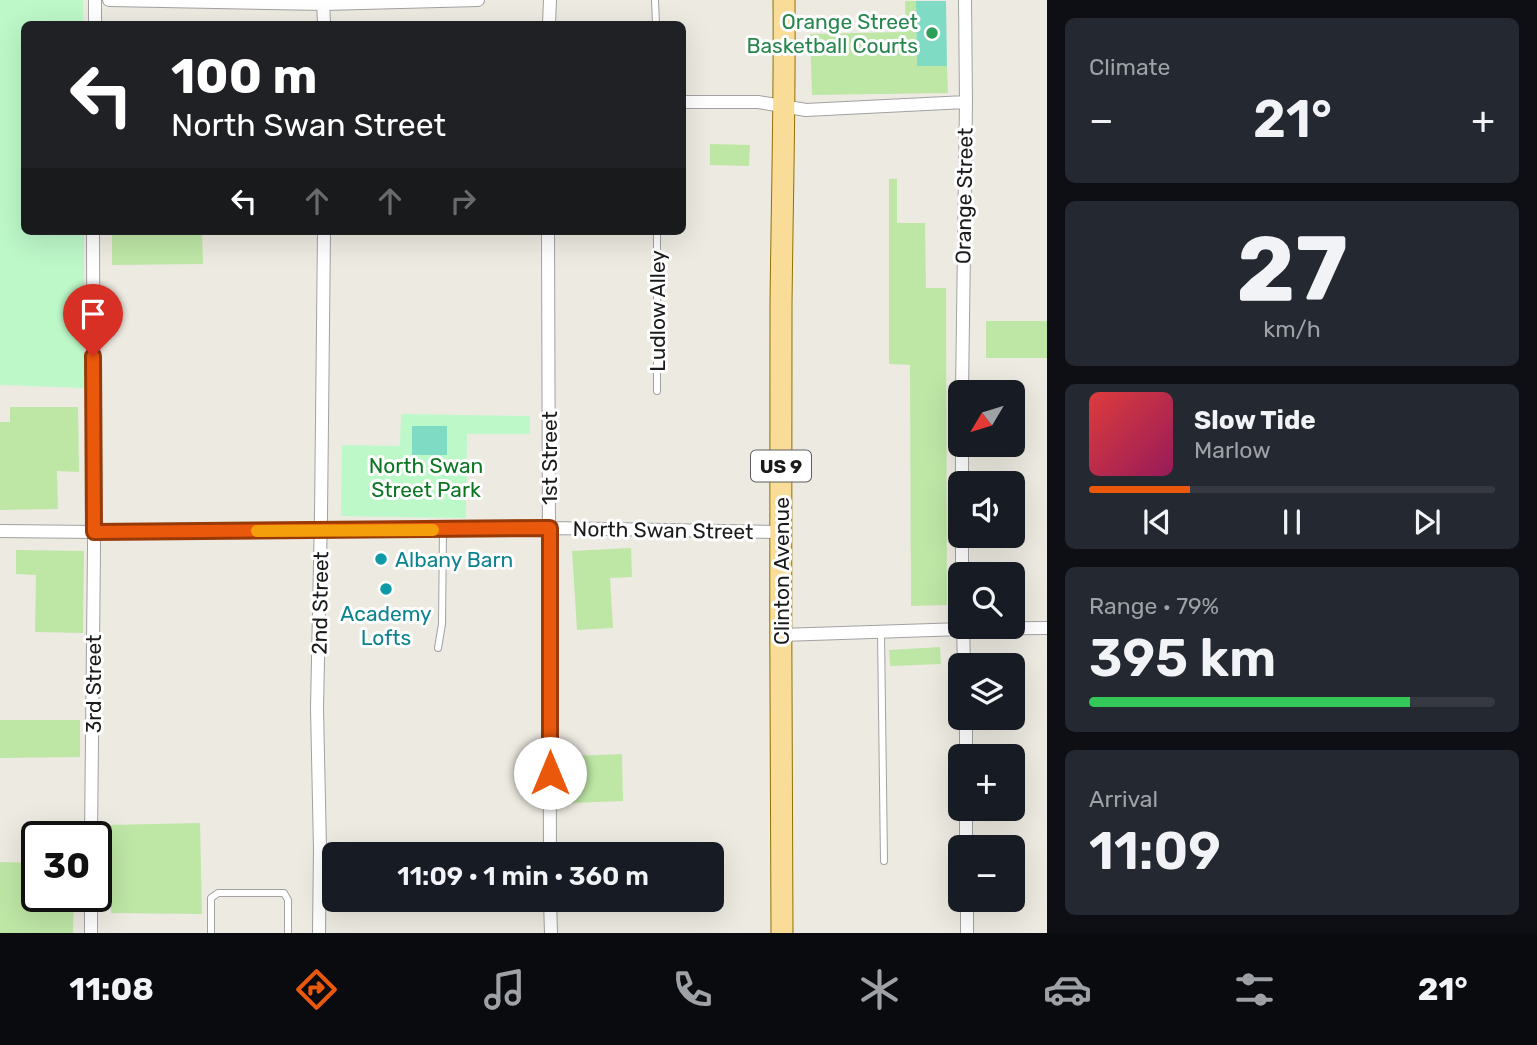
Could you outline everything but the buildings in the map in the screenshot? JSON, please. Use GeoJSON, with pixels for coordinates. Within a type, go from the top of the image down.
{"type":"FeatureCollection","features":[{"type":"Feature","properties":{"kind":"main road","name":"Clinton Avenue"},"geometry":{"type":"LineString","coordinates":[[782,933],[780,532],[785,0]]}},
{"type":"Feature","properties":{"kind":"street"},"geometry":{"type":"LineString","coordinates":[[95,0],[95,21]]}},
{"type":"Feature","properties":{"kind":"street"},"geometry":{"type":"LineString","coordinates":[[109,0],[478,0]]}},
{"type":"Feature","properties":{"kind":"street"},"geometry":{"type":"LineString","coordinates":[[549,21],[550,0]]}},
{"type":"Feature","properties":{"kind":"street","name":"Orange Street"},"geometry":{"type":"LineString","coordinates":[[962,380],[965,0]]}},
{"type":"Feature","properties":{"kind":"street"},"geometry":{"type":"LineString","coordinates":[[324,2],[324,21]]}},
{"type":"Feature","properties":{"kind":"street"},"geometry":{"type":"LineString","coordinates":[[686,102],[758,102],[806,110],[966,102]]}},
{"type":"Feature","properties":{"kind":"street","name":"3rd Street"},"geometry":{"type":"LineString","coordinates":[[92,821],[93,235]]}},
{"type":"Feature","properties":{"kind":"street","name":"2nd Street"},"geometry":{"type":"LineString","coordinates":[[319,933],[317,708],[324,235]]}},
{"type":"Feature","properties":{"kind":"street","name":"1st Street"},"geometry":{"type":"LineString","coordinates":[[548,235],[550,842]]}},
{"type":"Feature","properties":{"kind":"street","name":"North Swan Street"},"geometry":{"type":"LineString","coordinates":[[0,531],[550,528],[780,532]]}},
{"type":"Feature","properties":{"kind":"street"},"geometry":{"type":"LineString","coordinates":[[1025,628],[1047,628]]}},
{"type":"Feature","properties":{"kind":"street"},"geometry":{"type":"LineString","coordinates":[[781,635],[948,629]]}},
{"type":"Feature","properties":{"kind":"street"},"geometry":{"type":"LineString","coordinates":[[91,912],[91,933]]}},
{"type":"Feature","properties":{"kind":"street"},"geometry":{"type":"LineString","coordinates":[[551,912],[551,933]]}},
{"type":"Feature","properties":{"kind":"street"},"geometry":{"type":"LineString","coordinates":[[967,912],[967,933]]}},
{"type":"Feature","properties":{"kind":"lane"},"geometry":{"type":"LineString","coordinates":[[655,0],[656,21]]}},
{"type":"Feature","properties":{"kind":"lane","name":"Ludlow Alley"},"geometry":{"type":"LineString","coordinates":[[657,235],[657,391]]}},
{"type":"Feature","properties":{"kind":"lane"},"geometry":{"type":"LineString","coordinates":[[438,648],[442,624],[443,530]]}},
{"type":"Feature","properties":{"kind":"lane"},"geometry":{"type":"LineString","coordinates":[[881,631],[884,861]]}},
{"type":"Feature","properties":{"kind":"lane"},"geometry":{"type":"LineString","coordinates":[[211,933],[211,898],[218,893],[284,893],[288,900],[288,933]]}},
{"type":"Feature","properties":{"kind":"green space"},"geometry":{"type":"Polygon","coordinates":[[[0,0],[83,0],[83,21],[21,21],[21,235],[84,235],[84,388],[0,385],[0,0]]]}},
{"type":"Feature","properties":{"kind":"green space"},"geometry":{"type":"Polygon","coordinates":[[[905,1],[916,1],[917,66],[947,66],[948,93],[812,95],[810,34],[906,32],[905,1]]]}},
{"type":"Feature","properties":{"kind":"green space","name":"Orange Street Basketball Courts"},"geometry":{"type":"Polygon","coordinates":[[[916,1],[946,1],[947,66],[917,66],[916,1]]]}},
{"type":"Feature","properties":{"kind":"green space"},"geometry":{"type":"Polygon","coordinates":[[[710,144],[750,145],[749,166],[710,165],[710,144]]]}},
{"type":"Feature","properties":{"kind":"green space"},"geometry":{"type":"Polygon","coordinates":[[[889,179],[897,179],[897,223],[925,223],[926,288],[946,288],[947,605],[911,606],[910,365],[889,364],[889,179]]]}},
{"type":"Feature","properties":{"kind":"green space"},"geometry":{"type":"Polygon","coordinates":[[[112,235],[202,235],[203,264],[112,265],[112,235]]]}},
{"type":"Feature","properties":{"kind":"green space"},"geometry":{"type":"Polygon","coordinates":[[[986,321],[1047,321],[1047,358],[986,358],[986,321]]]}},
{"type":"Feature","properties":{"kind":"green space"},"geometry":{"type":"Polygon","coordinates":[[[10,407],[78,407],[79,472],[57,471],[58,509],[0,510],[0,422],[10,422],[10,407]]]}},
{"type":"Feature","properties":{"kind":"green space","name":"North Swan Street Park"},"geometry":{"type":"Polygon","coordinates":[[[401,414],[530,416],[530,434],[467,434],[466,518],[341,516],[342,445],[400,446],[401,414]]]}},
{"type":"Feature","properties":{"kind":"green space"},"geometry":{"type":"Polygon","coordinates":[[[412,426],[447,426],[447,455],[412,455],[412,426]]]}},
{"type":"Feature","properties":{"kind":"green space"},"geometry":{"type":"Polygon","coordinates":[[[631,548],[632,577],[610,578],[613,628],[577,630],[572,551],[631,548]]]}},
{"type":"Feature","properties":{"kind":"green space"},"geometry":{"type":"Polygon","coordinates":[[[16,550],[84,551],[83,633],[35,632],[36,575],[16,574],[16,550]]]}},
{"type":"Feature","properties":{"kind":"green space"},"geometry":{"type":"Polygon","coordinates":[[[940,647],[941,664],[890,666],[889,650],[940,647]]]}},
{"type":"Feature","properties":{"kind":"green space"},"geometry":{"type":"Polygon","coordinates":[[[0,720],[80,720],[80,757],[0,758],[0,720]]]}},
{"type":"Feature","properties":{"kind":"green space"},"geometry":{"type":"Polygon","coordinates":[[[622,754],[623,801],[572,803],[571,756],[622,754]]]}},
{"type":"Feature","properties":{"kind":"green space"},"geometry":{"type":"Polygon","coordinates":[[[200,823],[202,914],[111,913],[112,825],[200,823]]]}},
{"type":"Feature","properties":{"kind":"green space"},"geometry":{"type":"Polygon","coordinates":[[[0,862],[21,863],[21,912],[74,912],[73,933],[0,933],[0,862]]]}},
{"type":"Feature","properties":{"kind":"slow traffic"},"geometry":{"type":"LineString","coordinates":[[257,531],[433,530]]}},
{"type":"Feature","properties":{"kind":"place","name":"Orange Street Basketball Courts"},"geometry":{"type":"Point","coordinates":[932,33]}},
{"type":"Feature","properties":{"kind":"place","name":"Albany Barn"},"geometry":{"type":"Point","coordinates":[381,559]}},
{"type":"Feature","properties":{"kind":"place","name":"Academy Lofts"},"geometry":{"type":"Point","coordinates":[386,589]}},
{"type":"Feature","properties":{"kind":"route"},"geometry":{"type":"LineString","coordinates":[[93,356],[94,532],[550,528],[550,773]]}}]}
